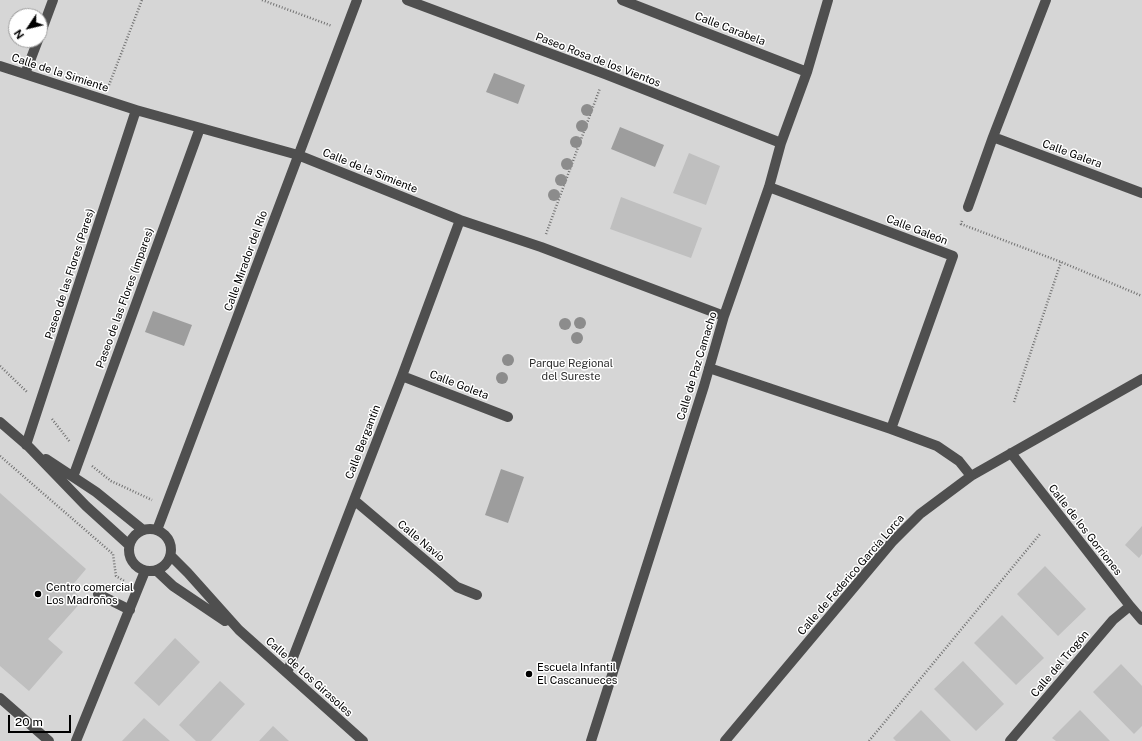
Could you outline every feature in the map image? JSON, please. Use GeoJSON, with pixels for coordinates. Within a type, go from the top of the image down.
{"type":"FeatureCollection","features":[{"type":"Feature","properties":{"kind":"street"},"geometry":{"type":"LineString","coordinates":[[48,13],[53,0]]}},
{"type":"Feature","properties":{"kind":"street","name":"Calle Mirador del Río"},"geometry":{"type":"LineString","coordinates":[[158,530],[357,0]]}},
{"type":"Feature","properties":{"kind":"street","name":"Paseo Rosa de los Vientos"},"geometry":{"type":"LineString","coordinates":[[407,0],[605,74],[781,143]]}},
{"type":"Feature","properties":{"kind":"street","name":"Calle Carabela"},"geometry":{"type":"LineString","coordinates":[[622,0],[807,72]]}},
{"type":"Feature","properties":{"kind":"street","name":"Calle de Paz Camacho"},"geometry":{"type":"LineString","coordinates":[[591,741],[710,368],[724,316],[769,187],[781,143],[807,72],[828,0]]}},
{"type":"Feature","properties":{"kind":"street"},"geometry":{"type":"LineString","coordinates":[[968,207],[993,137],[1046,0]]}},
{"type":"Feature","properties":{"kind":"street"},"geometry":{"type":"LineString","coordinates":[[25,74],[35,48]]}},
{"type":"Feature","properties":{"kind":"street","name":"Calle de la Simiente"},"geometry":{"type":"LineString","coordinates":[[0,66],[136,110],[298,155],[460,220],[541,247],[724,316]]}},
{"type":"Feature","properties":{"kind":"street","name":"Paseo de las Flores (Pares)"},"geometry":{"type":"LineString","coordinates":[[28,446],[40,404],[136,110]]}},
{"type":"Feature","properties":{"kind":"street","name":"Paseo de las Flores (impares)"},"geometry":{"type":"LineString","coordinates":[[74,477],[200,128]]}},
{"type":"Feature","properties":{"kind":"street","name":"Calle Galera"},"geometry":{"type":"LineString","coordinates":[[993,137],[1142,193]]}},
{"type":"Feature","properties":{"kind":"street","name":"Calle Galeón"},"geometry":{"type":"LineString","coordinates":[[769,187],[953,256],[891,429]]}},
{"type":"Feature","properties":{"kind":"street","name":"Calle Bergantín"},"geometry":{"type":"LineString","coordinates":[[287,673],[402,376],[460,220]]}},
{"type":"Feature","properties":{"kind":"street"},"geometry":{"type":"LineString","coordinates":[[710,368],[937,446],[959,461],[971,476]]}},
{"type":"Feature","properties":{"kind":"street","name":"Calle Goleta"},"geometry":{"type":"LineString","coordinates":[[402,376],[508,417]]}},
{"type":"Feature","properties":{"kind":"street","name":"Calle de Federico García Lorca"},"geometry":{"type":"LineString","coordinates":[[725,741],[892,542],[920,514],[971,476],[1142,379]]}},
{"type":"Feature","properties":{"kind":"street"},"geometry":{"type":"LineString","coordinates":[[0,422],[28,446],[86,506],[129,545]]}},
{"type":"Feature","properties":{"kind":"street"},"geometry":{"type":"LineString","coordinates":[[28,446],[96,492],[143,530]]}},
{"type":"Feature","properties":{"kind":"street","name":"Calle de los Gorriones"},"geometry":{"type":"LineString","coordinates":[[1011,453],[1142,620]]}},
{"type":"Feature","properties":{"kind":"street","name":"Calle Navío"},"geometry":{"type":"LineString","coordinates":[[354,500],[458,587],[477,595]]}},
{"type":"Feature","properties":{"kind":"street"},"geometry":{"type":"LineString","coordinates":[[143,530],[158,530],[166,535],[171,545],[171,556],[165,566],[157,571],[145,571],[136,566],[129,556],[129,545],[135,535],[143,530]]}},
{"type":"Feature","properties":{"kind":"street","name":"Calle de Los Girasoles"},"geometry":{"type":"LineString","coordinates":[[171,556],[239,630],[363,741]]}},
{"type":"Feature","properties":{"kind":"street"},"geometry":{"type":"LineString","coordinates":[[76,741],[145,571]]}},
{"type":"Feature","properties":{"kind":"street","name":"Calle de Los Girasoles"},"geometry":{"type":"LineString","coordinates":[[157,571],[173,586],[239,630]]}},
{"type":"Feature","properties":{"kind":"street"},"geometry":{"type":"LineString","coordinates":[[98,594],[130,610]]}},
{"type":"Feature","properties":{"kind":"street","name":"Calle del Trogón"},"geometry":{"type":"LineString","coordinates":[[1010,741],[1113,620],[1130,606]]}},
{"type":"Feature","properties":{"kind":"street"},"geometry":{"type":"LineString","coordinates":[[0,698],[49,741]]}},
{"type":"Feature","properties":{"kind":"path"},"geometry":{"type":"LineString","coordinates":[[103,99],[142,0]]}},
{"type":"Feature","properties":{"kind":"path"},"geometry":{"type":"LineString","coordinates":[[262,0],[346,31]]}},
{"type":"Feature","properties":{"kind":"path"},"geometry":{"type":"LineString","coordinates":[[541,247],[605,74]]}},
{"type":"Feature","properties":{"kind":"path"},"geometry":{"type":"LineString","coordinates":[[968,207],[961,224],[1061,262],[1142,296]]}},
{"type":"Feature","properties":{"kind":"path"},"geometry":{"type":"LineString","coordinates":[[1014,402],[1061,262]]}},
{"type":"Feature","properties":{"kind":"path"},"geometry":{"type":"LineString","coordinates":[[0,366],[40,404],[81,456],[110,481],[167,506]]}},
{"type":"Feature","properties":{"kind":"path"},"geometry":{"type":"LineString","coordinates":[[0,456],[113,554],[116,576],[138,589]]}},
{"type":"Feature","properties":{"kind":"path"},"geometry":{"type":"LineString","coordinates":[[869,741],[1040,534]]}},
{"type":"Feature","properties":{"kind":"green space","name":"Parque Regional del Sureste"},"geometry":{"type":"Polygon","coordinates":[[[0,0],[1142,0],[1142,741],[0,741],[0,0]]]}},
{"type":"Feature","properties":{"kind":"shaded area"},"geometry":{"type":"Polygon","coordinates":[[[494,73],[525,85],[518,104],[486,92],[494,73]]]}},
{"type":"Feature","properties":{"kind":"shaded area"},"geometry":{"type":"Polygon","coordinates":[[[620,127],[664,145],[655,167],[611,149],[620,127]]]}},
{"type":"Feature","properties":{"kind":"shaded area"},"geometry":{"type":"Polygon","coordinates":[[[153,311],[192,325],[184,346],[145,332],[153,311]]]}},
{"type":"Feature","properties":{"kind":"shaded area"},"geometry":{"type":"Polygon","coordinates":[[[501,469],[524,477],[508,523],[485,515],[501,469]]]}},
{"type":"Feature","properties":{"kind":"building"},"geometry":{"type":"Polygon","coordinates":[[[689,153],[720,166],[706,205],[673,193],[689,153]]]}},
{"type":"Feature","properties":{"kind":"building"},"geometry":{"type":"Polygon","coordinates":[[[621,197],[702,228],[691,258],[610,229],[621,197]]]}},
{"type":"Feature","properties":{"kind":"building","name":"Centro comercial Los Madroños"},"geometry":{"type":"Polygon","coordinates":[[[0,493],[86,569],[70,588],[83,600],[48,639],[63,652],[29,691],[0,666],[0,493]]]}},
{"type":"Feature","properties":{"kind":"building"},"geometry":{"type":"Polygon","coordinates":[[[1142,526],[1142,554],[1139,558],[1125,545],[1142,526]]]}},
{"type":"Feature","properties":{"kind":"building"},"geometry":{"type":"Polygon","coordinates":[[[1045,566],[1086,609],[1058,636],[1017,594],[1045,566]]]}},
{"type":"Feature","properties":{"kind":"building"},"geometry":{"type":"Polygon","coordinates":[[[1002,615],[1044,658],[1016,685],[974,643],[1002,615]]]}},
{"type":"Feature","properties":{"kind":"building"},"geometry":{"type":"Polygon","coordinates":[[[175,638],[200,662],[159,706],[134,683],[175,638]]]}},
{"type":"Feature","properties":{"kind":"building"},"geometry":{"type":"Polygon","coordinates":[[[963,661],[1004,704],[976,731],[934,689],[963,661]]]}},
{"type":"Feature","properties":{"kind":"building"},"geometry":{"type":"Polygon","coordinates":[[[1121,664],[1142,686],[1142,726],[1134,734],[1093,692],[1121,664]]]}},
{"type":"Feature","properties":{"kind":"building"},"geometry":{"type":"Polygon","coordinates":[[[220,681],[245,704],[211,741],[196,741],[179,725],[220,681]]]}},
{"type":"Feature","properties":{"kind":"building"},"geometry":{"type":"Polygon","coordinates":[[[921,710],[951,741],[896,741],[893,738],[921,710]]]}},
{"type":"Feature","properties":{"kind":"building"},"geometry":{"type":"Polygon","coordinates":[[[1080,710],[1110,741],[1056,741],[1052,738],[1080,710]]]}},
{"type":"Feature","properties":{"kind":"building"},"geometry":{"type":"Polygon","coordinates":[[[144,718],[170,741],[122,741],[144,718]]]}},
{"type":"Feature","properties":{"kind":"building"},"geometry":{"type":"Polygon","coordinates":[[[273,726],[289,741],[259,741],[273,726]]]}},
{"type":"Feature","properties":{"kind":"place","name":"Centro comercial Los Madroños"},"geometry":{"type":"Point","coordinates":[38,594]}},
{"type":"Feature","properties":{"kind":"place","name":"Escuela Infantil El Cascanueces"},"geometry":{"type":"Point","coordinates":[529,674]}}]}
